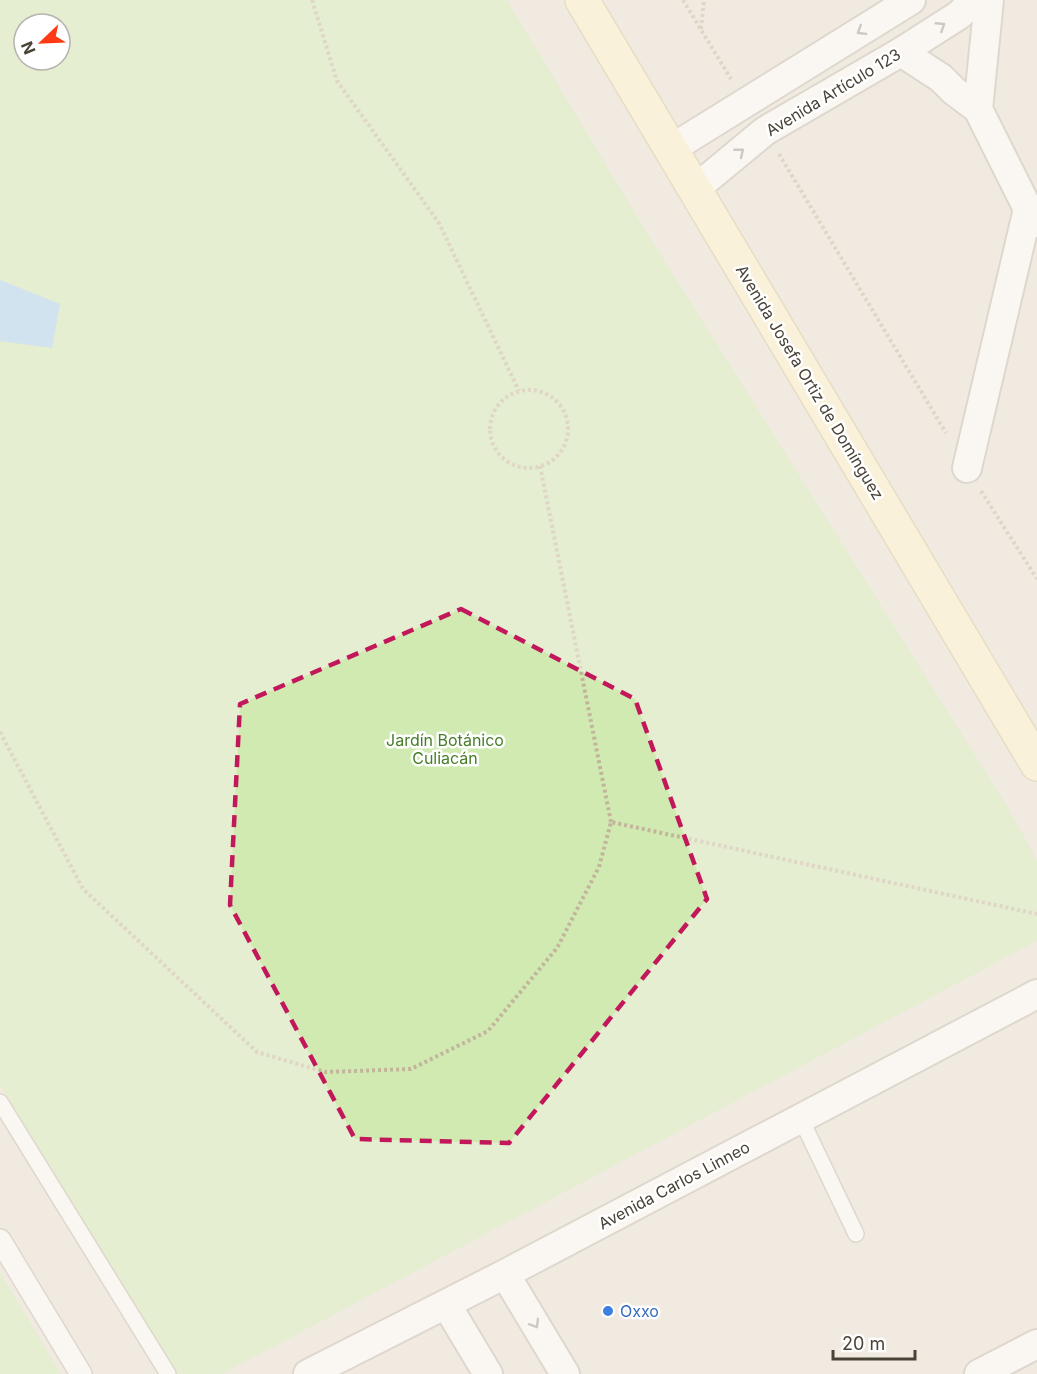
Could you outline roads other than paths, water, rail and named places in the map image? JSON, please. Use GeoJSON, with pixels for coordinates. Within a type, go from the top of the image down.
{"type":"FeatureCollection","features":[{"type":"Feature","properties":{"kind":"main road","name":"Avenida Josefa Ortiz de Domínguez"},"geometry":{"type":"LineString","coordinates":[[582,0],[1037,764]]}},
{"type":"Feature","properties":{"kind":"street"},"geometry":{"type":"LineString","coordinates":[[671,149],[910,0]]}},
{"type":"Feature","properties":{"kind":"street","name":"Avenida Artículo 123"},"geometry":{"type":"LineString","coordinates":[[695,189],[765,131],[901,52],[959,15],[975,0]]}},
{"type":"Feature","properties":{"kind":"street"},"geometry":{"type":"LineString","coordinates":[[978,109],[989,0]]}},
{"type":"Feature","properties":{"kind":"street"},"geometry":{"type":"LineString","coordinates":[[901,52],[941,78],[978,109],[1032,216],[967,468]]}},
{"type":"Feature","properties":{"kind":"street","name":"Avenida Carlos Linneo"},"geometry":{"type":"LineString","coordinates":[[309,1374],[505,1274],[1037,994]]}},
{"type":"Feature","properties":{"kind":"street"},"geometry":{"type":"LineString","coordinates":[[0,1240],[81,1374]]}},
{"type":"Feature","properties":{"kind":"street"},"geometry":{"type":"LineString","coordinates":[[505,1274],[558,1372]]}},
{"type":"Feature","properties":{"kind":"street"},"geometry":{"type":"LineString","coordinates":[[446,1304],[488,1374]]}},
{"type":"Feature","properties":{"kind":"street"},"geometry":{"type":"LineString","coordinates":[[980,1374],[1037,1344]]}},
{"type":"Feature","properties":{"kind":"lane"},"geometry":{"type":"LineString","coordinates":[[0,1102],[168,1374]]}},
{"type":"Feature","properties":{"kind":"lane"},"geometry":{"type":"LineString","coordinates":[[801,1119],[856,1234]]}},
{"type":"Feature","properties":{"kind":"water"},"geometry":{"type":"Polygon","coordinates":[[[0,280],[60,304],[52,348],[0,341],[0,280]]]}},
{"type":"Feature","properties":{"kind":"place","name":"Oxxo"},"geometry":{"type":"Point","coordinates":[608,1311]}},
{"type":"Feature","properties":{"kind":"park label","name":"Jardín Botánico Culiacán"},"geometry":{"type":"Point","coordinates":[445,749]}}]}
